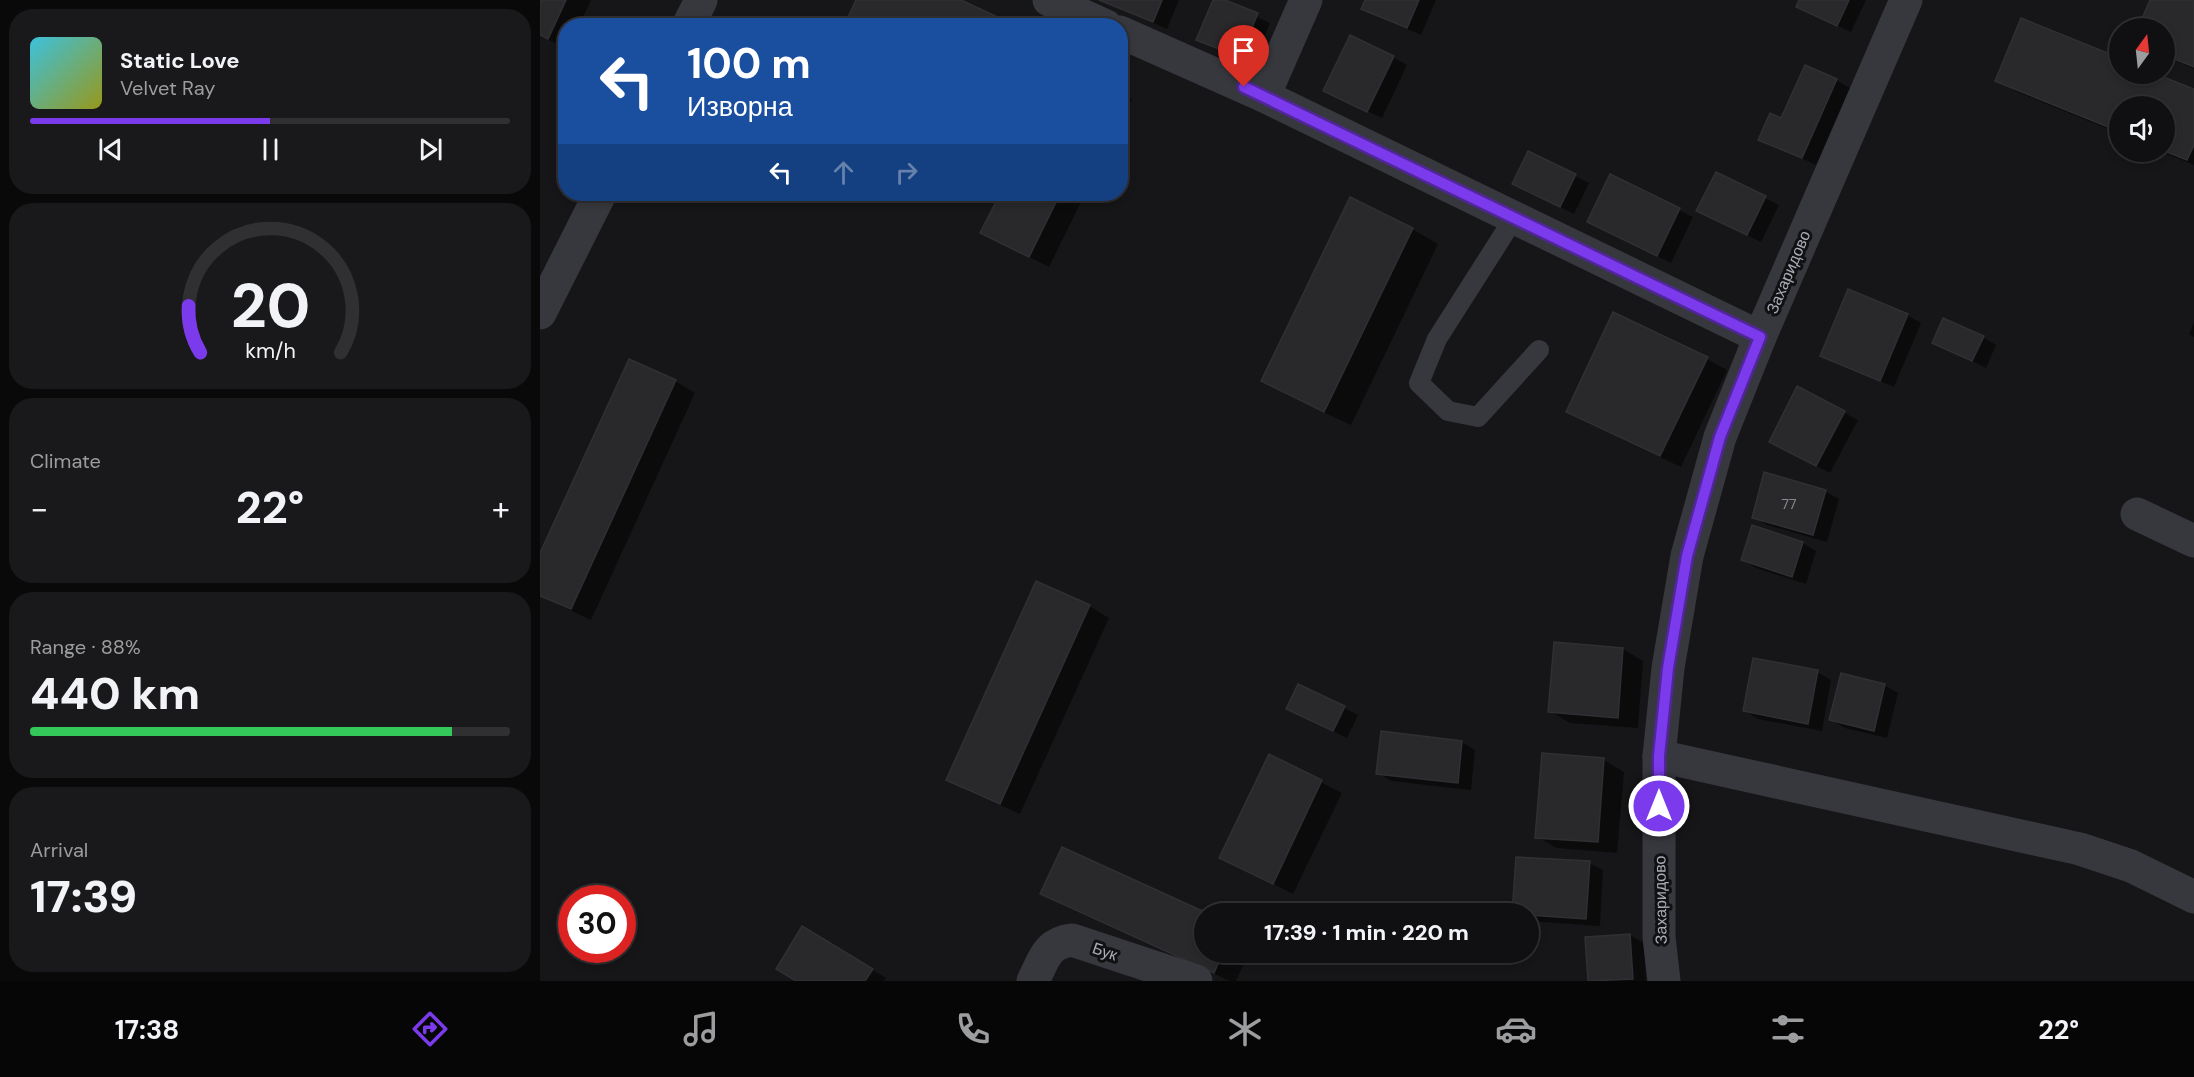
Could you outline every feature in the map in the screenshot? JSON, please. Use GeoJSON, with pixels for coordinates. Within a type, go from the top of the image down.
{"type":"FeatureCollection","features":[{"type":"Feature","properties":{"kind":"street"},"geometry":{"type":"LineString","coordinates":[[692,18],[701,0]]}},
{"type":"Feature","properties":{"kind":"street"},"geometry":{"type":"LineString","coordinates":[[1049,0],[1088,18]]}},
{"type":"Feature","properties":{"kind":"street"},"geometry":{"type":"LineString","coordinates":[[1264,96],[1306,0]]}},
{"type":"Feature","properties":{"kind":"street","name":"Захаридово"},"geometry":{"type":"LineString","coordinates":[[1664,981],[1659,938],[1659,756],[1668,668],[1687,556],[1720,437],[1760,337],[1906,0]]}},
{"type":"Feature","properties":{"kind":"street"},"geometry":{"type":"LineString","coordinates":[[1128,36],[1264,96],[1760,337]]}},
{"type":"Feature","properties":{"kind":"street"},"geometry":{"type":"LineString","coordinates":[[540,312],[596,201]]}},
{"type":"Feature","properties":{"kind":"street"},"geometry":{"type":"LineString","coordinates":[[2137,514],[2194,541]]}},
{"type":"Feature","properties":{"kind":"street"},"geometry":{"type":"LineString","coordinates":[[1659,756],[2079,849],[2131,866],[2194,897]]}},
{"type":"Feature","properties":{"kind":"street","name":"Бук"},"geometry":{"type":"LineString","coordinates":[[1034,981],[1048,951],[1061,941],[1072,940],[1196,981]]}},
{"type":"Feature","properties":{"kind":"lane"},"geometry":{"type":"LineString","coordinates":[[1514,218],[1437,339],[1419,383],[1448,411],[1478,417],[1539,350]]}},
{"type":"Feature","properties":{"kind":"building"},"geometry":{"type":"Polygon","coordinates":[[[540,0],[566,0],[548,39],[540,35],[540,0]]]}},
{"type":"Feature","properties":{"kind":"building"},"geometry":{"type":"Polygon","coordinates":[[[856,0],[961,0],[1000,18],[848,18],[856,0]]]}},
{"type":"Feature","properties":{"kind":"building"},"geometry":{"type":"Polygon","coordinates":[[[1099,0],[1162,0],[1153,22],[1099,0]]]}},
{"type":"Feature","properties":{"kind":"building"},"geometry":{"type":"Polygon","coordinates":[[[1213,0],[1225,0],[1258,13],[1240,57],[1196,40],[1213,0]]]}},
{"type":"Feature","properties":{"kind":"building"},"geometry":{"type":"Polygon","coordinates":[[[1365,0],[1419,0],[1407,28],[1361,9],[1365,0]]]}},
{"type":"Feature","properties":{"kind":"building"},"geometry":{"type":"Polygon","coordinates":[[[1799,0],[1849,0],[1837,26],[1796,7],[1799,0]]]}},
{"type":"Feature","properties":{"kind":"building"},"geometry":{"type":"Polygon","coordinates":[[[2150,0],[2194,0],[2194,67],[2175,59],[2175,18],[2142,18],[2150,0]]]}},
{"type":"Feature","properties":{"kind":"building"},"geometry":{"type":"Polygon","coordinates":[[[2021,18],[2109,54],[2109,84],[2175,84],[2175,82],[2194,89],[2194,145],[2187,160],[2175,155],[2175,96],[2109,96],[2109,128],[1995,81],[2021,18]]]}},
{"type":"Feature","properties":{"kind":"building"},"geometry":{"type":"Polygon","coordinates":[[[1350,35],[1394,56],[1367,112],[1323,91],[1350,35]]]}},
{"type":"Feature","properties":{"kind":"building"},"geometry":{"type":"Polygon","coordinates":[[[1805,65],[1837,79],[1802,158],[1758,140],[1770,113],[1781,118],[1805,65]]]}},
{"type":"Feature","properties":{"kind":"building"},"geometry":{"type":"Polygon","coordinates":[[[1528,151],[1576,174],[1560,207],[1512,184],[1528,151]]]}},
{"type":"Feature","properties":{"kind":"building"},"geometry":{"type":"Polygon","coordinates":[[[1716,172],[1766,196],[1747,235],[1696,211],[1716,172]]]}},
{"type":"Feature","properties":{"kind":"building"},"geometry":{"type":"Polygon","coordinates":[[[1610,174],[1680,208],[1657,256],[1587,222],[1610,174]]]}},
{"type":"Feature","properties":{"kind":"building"},"geometry":{"type":"Polygon","coordinates":[[[1350,197],[1413,228],[1324,412],[1261,381],[1350,197]]]}},
{"type":"Feature","properties":{"kind":"building"},"geometry":{"type":"Polygon","coordinates":[[[996,201],[1057,201],[1029,257],[980,233],[996,201]]]}},
{"type":"Feature","properties":{"kind":"building"},"geometry":{"type":"Polygon","coordinates":[[[1848,289],[1908,314],[1880,381],[1820,356],[1848,289]]]}},
{"type":"Feature","properties":{"kind":"building"},"geometry":{"type":"Polygon","coordinates":[[[1613,312],[1708,357],[1660,456],[1566,412],[1613,312]]]}},
{"type":"Feature","properties":{"kind":"building"},"geometry":{"type":"Polygon","coordinates":[[[1943,318],[1984,336],[1972,361],[1932,343],[1943,318]]]}},
{"type":"Feature","properties":{"kind":"building"},"geometry":{"type":"Polygon","coordinates":[[[629,359],[676,380],[571,609],[540,596],[540,553],[629,359]]]}},
{"type":"Feature","properties":{"kind":"building"},"geometry":{"type":"Polygon","coordinates":[[[1797,386],[1845,411],[1816,466],[1769,442],[1797,386]]]}},
{"type":"Feature","properties":{"kind":"building"},"geometry":{"type":"Polygon","coordinates":[[[1764,472],[1826,490],[1813,535],[1752,518],[1764,472]]]}},
{"type":"Feature","properties":{"kind":"building"},"geometry":{"type":"Polygon","coordinates":[[[1752,525],[1803,542],[1792,577],[1741,560],[1752,525]]]}},
{"type":"Feature","properties":{"kind":"building"},"geometry":{"type":"Polygon","coordinates":[[[1036,581],[1090,605],[1000,804],[946,780],[1036,581]]]}},
{"type":"Feature","properties":{"kind":"building"},"geometry":{"type":"Polygon","coordinates":[[[1554,642],[1623,648],[1618,718],[1548,712],[1554,642]]]}},
{"type":"Feature","properties":{"kind":"building"},"geometry":{"type":"Polygon","coordinates":[[[1753,658],[1818,670],[1808,724],[1743,711],[1753,658]]]}},
{"type":"Feature","properties":{"kind":"building"},"geometry":{"type":"Polygon","coordinates":[[[1841,673],[1885,684],[1874,731],[1829,720],[1841,673]]]}},
{"type":"Feature","properties":{"kind":"building"},"geometry":{"type":"Polygon","coordinates":[[[1298,684],[1345,706],[1333,731],[1286,709],[1298,684]]]}},
{"type":"Feature","properties":{"kind":"building"},"geometry":{"type":"Polygon","coordinates":[[[1381,731],[1462,741],[1458,783],[1376,774],[1381,731]]]}},
{"type":"Feature","properties":{"kind":"building"},"geometry":{"type":"Polygon","coordinates":[[[1542,753],[1604,758],[1598,842],[1535,838],[1542,753]]]}},
{"type":"Feature","properties":{"kind":"building"},"geometry":{"type":"Polygon","coordinates":[[[1269,754],[1322,780],[1273,884],[1219,858],[1269,754]]]}},
{"type":"Feature","properties":{"kind":"building"},"geometry":{"type":"Polygon","coordinates":[[[1062,847],[1194,907],[1194,963],[1218,963],[1214,973],[1040,894],[1062,847]]]}},
{"type":"Feature","properties":{"kind":"building"},"geometry":{"type":"Polygon","coordinates":[[[1516,857],[1590,861],[1586,919],[1539,916],[1539,903],[1513,903],[1516,857]]]}},
{"type":"Feature","properties":{"kind":"building"},"geometry":{"type":"Polygon","coordinates":[[[802,926],[873,969],[865,981],[796,981],[776,969],[802,926]]]}},
{"type":"Feature","properties":{"kind":"building"},"geometry":{"type":"Polygon","coordinates":[[[1630,934],[1633,979],[1588,981],[1585,937],[1630,934]]]}},
{"type":"Feature","properties":{"kind":"route"},"geometry":{"type":"LineString","coordinates":[[1244,87],[1760,337],[1720,437],[1687,556],[1668,668],[1659,756],[1659,806]]}}]}
